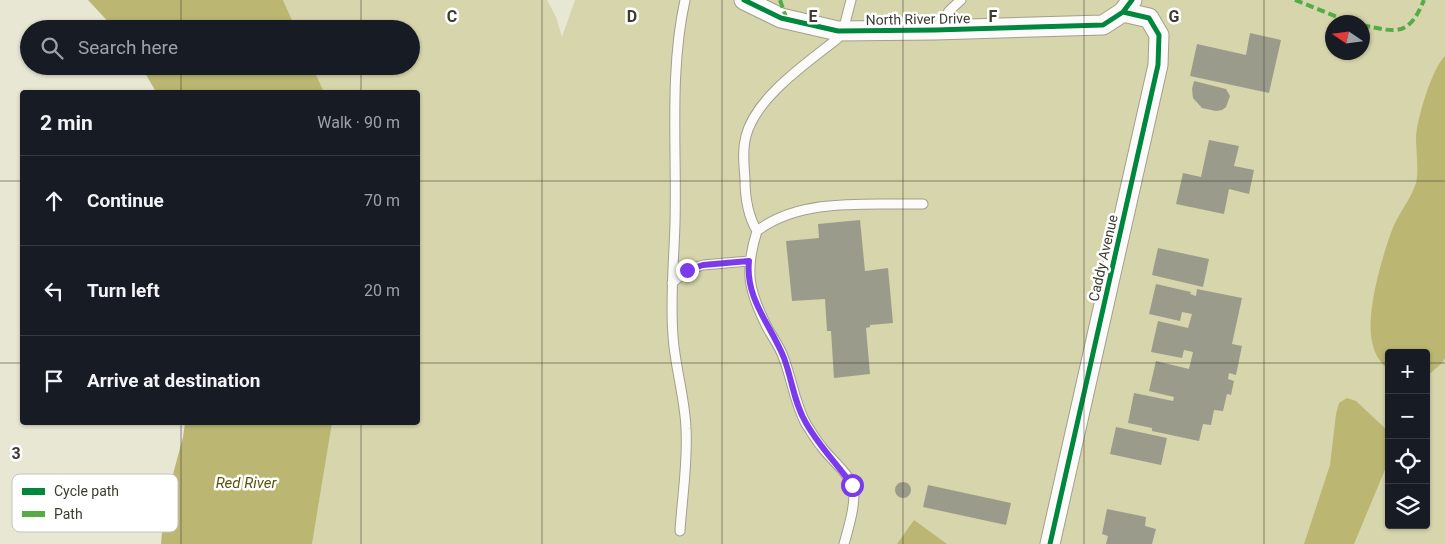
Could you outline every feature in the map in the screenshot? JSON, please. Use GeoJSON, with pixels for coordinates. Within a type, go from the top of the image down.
{"type":"FeatureCollection","features":[{"type":"Feature","properties":{"kind":"street","name":"North River Drive"},"geometry":{"type":"LineString","coordinates":[[744,0],[781,18],[843,31],[1103,26],[1128,6]]}},
{"type":"Feature","properties":{"kind":"street","name":"Caddy Avenue"},"geometry":{"type":"LineString","coordinates":[[1050,544],[1158,65],[1159,35],[1149,18],[1128,6]]}},
{"type":"Feature","properties":{"kind":"lane"},"geometry":{"type":"LineString","coordinates":[[680,531],[686,431],[685,411],[673,337],[672,283],[675,223],[677,60],[679,28],[685,0]]}},
{"type":"Feature","properties":{"kind":"lane"},"geometry":{"type":"LineString","coordinates":[[757,231],[751,221],[746,195],[744,155],[746,137],[753,119],[770,96],[837,39],[843,31],[851,0]]}},
{"type":"Feature","properties":{"kind":"lane"},"geometry":{"type":"LineString","coordinates":[[935,30],[950,10],[961,0]]}},
{"type":"Feature","properties":{"kind":"lane"},"geometry":{"type":"LineString","coordinates":[[844,544],[851,519],[854,498],[852,485],[842,470],[820,446],[805,422],[784,357],[755,303],[751,290],[749,261],[757,231],[766,224],[787,215],[807,209],[834,206],[924,204]]}},
{"type":"Feature","properties":{"kind":"lane"},"geometry":{"type":"LineString","coordinates":[[672,283],[687,270],[703,265],[749,261]]}},
{"type":"Feature","properties":{"kind":"shaded area"},"geometry":{"type":"Polygon","coordinates":[[[283,0],[547,0],[556,17],[562,37],[575,0],[1445,0],[1445,544],[312,544],[332,425],[420,425],[420,90],[323,90],[316,75],[420,75],[420,20],[292,20],[283,0]]]}},
{"type":"Feature","properties":{"kind":"water"},"geometry":{"type":"Polygon","coordinates":[[[88,0],[283,0],[292,20],[107,20],[88,0]]]}},
{"type":"Feature","properties":{"kind":"water"},"geometry":{"type":"Polygon","coordinates":[[[1445,56],[1445,358],[1430,374],[1430,349],[1385,349],[1385,367],[1383,365],[1374,349],[1371,319],[1375,288],[1388,242],[1416,183],[1417,129],[1430,82],[1445,56]]]}},
{"type":"Feature","properties":{"kind":"water"},"geometry":{"type":"Polygon","coordinates":[[[146,75],[316,75],[323,90],[155,90],[146,75]]]}},
{"type":"Feature","properties":{"kind":"water"},"geometry":{"type":"Polygon","coordinates":[[[1347,398],[1356,401],[1385,428],[1385,470],[1354,544],[1304,544],[1330,465],[1339,403],[1347,398]]]}},
{"type":"Feature","properties":{"kind":"water","name":"Red River"},"geometry":{"type":"Polygon","coordinates":[[[185,425],[332,425],[312,544],[161,544],[162,532],[178,532],[178,474],[173,474],[185,425]]]}},
{"type":"Feature","properties":{"kind":"water"},"geometry":{"type":"Polygon","coordinates":[[[914,520],[947,544],[897,544],[914,520]]]}},
{"type":"Feature","properties":{"kind":"building"},"geometry":{"type":"Polygon","coordinates":[[[1250,33],[1281,40],[1269,93],[1190,76],[1197,44],[1246,55],[1250,33]]]}},
{"type":"Feature","properties":{"kind":"building"},"geometry":{"type":"Polygon","coordinates":[[[1194,81],[1226,89],[1230,96],[1226,107],[1216,111],[1202,108],[1193,98],[1192,89],[1194,81]]]}},
{"type":"Feature","properties":{"kind":"building"},"geometry":{"type":"Polygon","coordinates":[[[1209,140],[1239,146],[1234,166],[1254,170],[1249,194],[1229,189],[1224,214],[1176,204],[1183,173],[1201,177],[1209,140]]]}},
{"type":"Feature","properties":{"kind":"building"},"geometry":{"type":"Polygon","coordinates":[[[860,220],[865,271],[888,268],[893,323],[870,325],[870,327],[866,328],[870,374],[834,378],[831,331],[827,331],[825,299],[792,301],[786,241],[819,238],[818,224],[860,220]]]}},
{"type":"Feature","properties":{"kind":"building"},"geometry":{"type":"Polygon","coordinates":[[[1158,248],[1209,259],[1203,287],[1152,275],[1158,248]]]}},
{"type":"Feature","properties":{"kind":"building"},"geometry":{"type":"Polygon","coordinates":[[[1156,284],[1191,292],[1190,294],[1196,296],[1197,289],[1242,298],[1232,344],[1242,346],[1236,375],[1229,373],[1228,379],[1234,381],[1231,395],[1227,394],[1223,411],[1214,410],[1211,425],[1203,424],[1199,441],[1152,431],[1152,428],[1128,423],[1134,393],[1173,401],[1174,397],[1149,391],[1156,361],[1189,369],[1193,352],[1184,350],[1182,358],[1151,352],[1158,321],[1188,328],[1192,314],[1182,312],[1180,321],[1149,314],[1156,284]]]}},
{"type":"Feature","properties":{"kind":"building"},"geometry":{"type":"Polygon","coordinates":[[[1116,427],[1167,438],[1161,465],[1110,454],[1116,427]]]}},
{"type":"Feature","properties":{"kind":"building"},"geometry":{"type":"Polygon","coordinates":[[[903,482],[911,490],[903,498],[895,490],[903,482]]]}},
{"type":"Feature","properties":{"kind":"building"},"geometry":{"type":"Polygon","coordinates":[[[928,485],[1011,503],[1006,525],[923,507],[928,485]]]}},
{"type":"Feature","properties":{"kind":"building"},"geometry":{"type":"Polygon","coordinates":[[[1107,509],[1146,517],[1145,526],[1156,529],[1152,544],[1106,544],[1108,536],[1102,534],[1107,509]]]}},
{"type":"Feature","properties":{"kind":"marked path"},"geometry":{"type":"LineString","coordinates":[[780,0],[787,20]]}},
{"type":"Feature","properties":{"kind":"marked path"},"geometry":{"type":"LineString","coordinates":[[1295,0],[1332,15]]}},
{"type":"Feature","properties":{"kind":"marked path"},"geometry":{"type":"LineString","coordinates":[[1370,27],[1385,30],[1401,29],[1413,20],[1424,0]]}},
{"type":"Feature","properties":{"kind":"cycle path"},"geometry":{"type":"LineString","coordinates":[[744,0],[781,18],[838,31],[1103,25],[1123,12],[1132,0]]}},
{"type":"Feature","properties":{"kind":"cycle path"},"geometry":{"type":"LineString","coordinates":[[1050,544],[1158,65],[1159,35],[1149,18],[1123,12]]}},
{"type":"Feature","properties":{"kind":"route"},"geometry":{"type":"LineString","coordinates":[[687,270],[703,265],[749,261],[751,290],[755,303],[784,357],[805,422],[820,446],[842,470],[852,485]]}}]}
